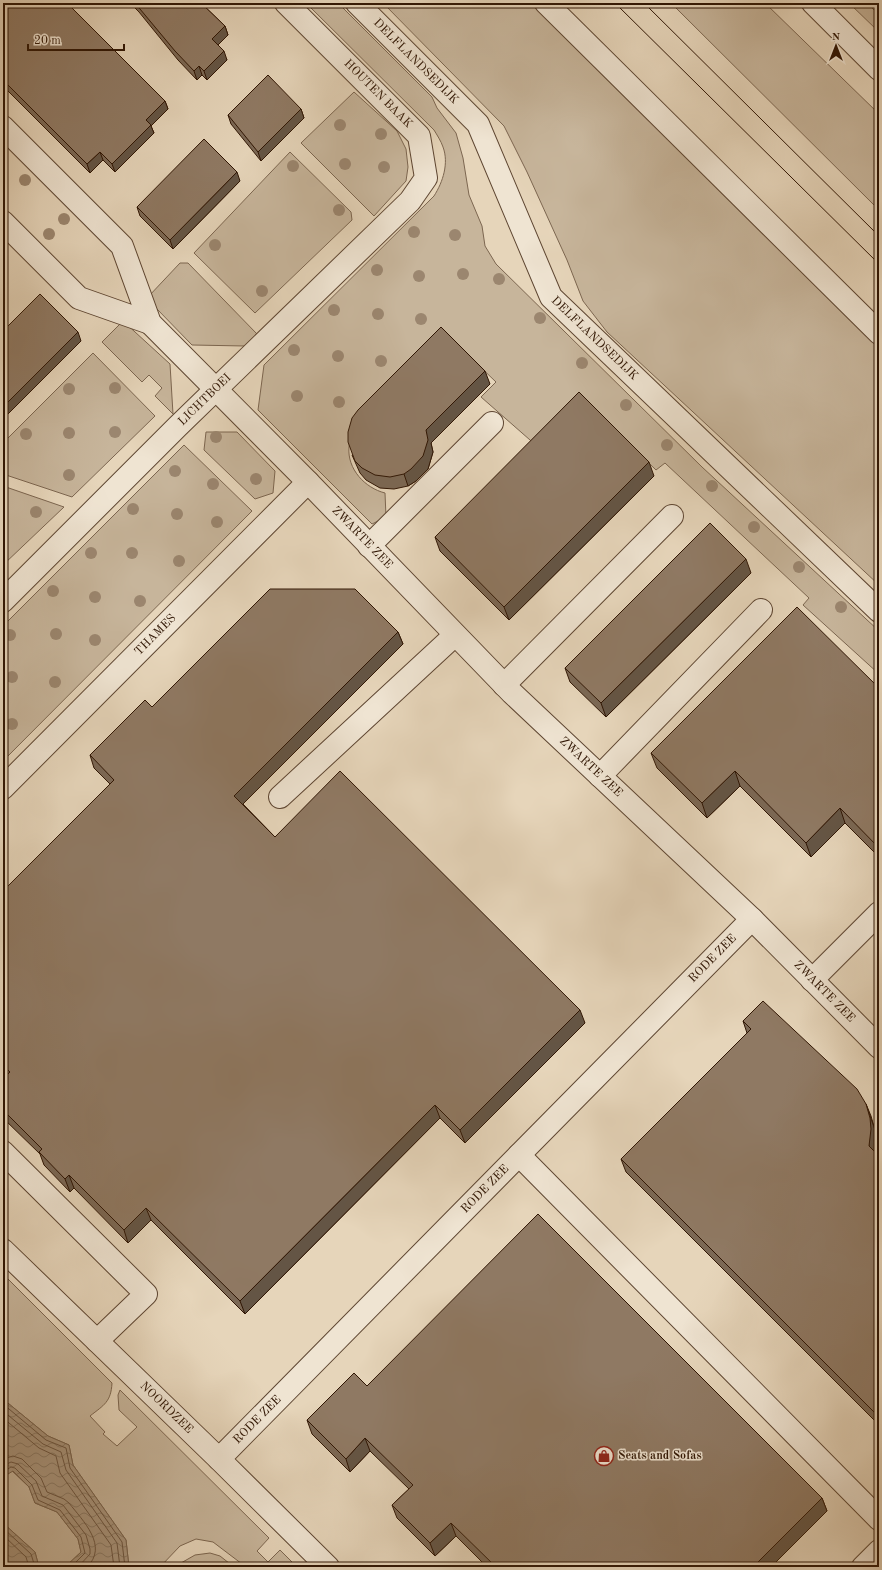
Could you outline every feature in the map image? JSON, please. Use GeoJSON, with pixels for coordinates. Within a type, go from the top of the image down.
{"type":"FeatureCollection","features":[{"type":"Feature","properties":{"kind":"street","name":"HOUTEN BAAK"},"geometry":{"type":"LineString","coordinates":[[286,3],[419,136],[426,178],[410,201]]}},
{"type":"Feature","properties":{"kind":"street","name":"DELFLANDSEDIJK"},"geometry":{"type":"LineString","coordinates":[[357,3],[478,124],[551,297],[879,611]]}},
{"type":"Feature","properties":{"kind":"street"},"geometry":{"type":"LineString","coordinates":[[546,3],[879,333]]}},
{"type":"Feature","properties":{"kind":"street"},"geometry":{"type":"LineString","coordinates":[[813,3],[879,69]]}},
{"type":"Feature","properties":{"kind":"street"},"geometry":{"type":"LineString","coordinates":[[3,126],[122,246],[150,323]]}},
{"type":"Feature","properties":{"kind":"street","name":"LICHTBOEI"},"geometry":{"type":"LineString","coordinates":[[3,601],[215,390],[410,201]]}},
{"type":"Feature","properties":{"kind":"street"},"geometry":{"type":"LineString","coordinates":[[3,222],[79,298],[150,323]]}},
{"type":"Feature","properties":{"kind":"street","name":"ZWARTE ZEE"},"geometry":{"type":"LineString","coordinates":[[150,323],[308,482],[504,684],[752,919],[879,1047]]}},
{"type":"Feature","properties":{"kind":"street"},"geometry":{"type":"LineString","coordinates":[[369,546],[492,423]]}},
{"type":"Feature","properties":{"kind":"street","name":"THAMES"},"geometry":{"type":"LineString","coordinates":[[3,788],[308,482]]}},
{"type":"Feature","properties":{"kind":"street"},"geometry":{"type":"LineString","coordinates":[[504,684],[672,516]]}},
{"type":"Feature","properties":{"kind":"street"},"geometry":{"type":"LineString","coordinates":[[600,776],[761,610]]}},
{"type":"Feature","properties":{"kind":"street"},"geometry":{"type":"LineString","coordinates":[[280,796],[455,635]]}},
{"type":"Feature","properties":{"kind":"street"},"geometry":{"type":"LineString","coordinates":[[812,980],[879,913]]}},
{"type":"Feature","properties":{"kind":"street","name":"RODE ZEE"},"geometry":{"type":"LineString","coordinates":[[219,1459],[752,919]]}},
{"type":"Feature","properties":{"kind":"street"},"geometry":{"type":"LineString","coordinates":[[3,1152],[146,1294],[97,1341]]}},
{"type":"Feature","properties":{"kind":"street"},"geometry":{"type":"LineString","coordinates":[[519,1155],[879,1519]]}},
{"type":"Feature","properties":{"kind":"street","name":"NOORDZEE"},"geometry":{"type":"LineString","coordinates":[[3,1250],[219,1459],[328,1567]]}},
{"type":"Feature","properties":{"kind":"street"},"geometry":{"type":"LineString","coordinates":[[863,1567],[879,1551]]}},
{"type":"Feature","properties":{"kind":"shaded area"},"geometry":{"type":"Polygon","coordinates":[[[306,3],[338,3],[432,97],[437,108],[456,133],[463,158],[469,195],[482,226],[485,246],[496,264],[702,467],[879,631],[879,674],[803,605],[809,598],[665,463],[656,470],[585,401],[538,447],[481,397],[496,382],[447,335],[353,432],[349,445],[349,455],[354,470],[364,482],[385,493],[386,517],[372,524],[258,410],[264,365],[434,196],[440,185],[445,166],[445,153],[434,130],[306,3]]]}},
{"type":"Feature","properties":{"kind":"shaded area"},"geometry":{"type":"Polygon","coordinates":[[[383,3],[534,3],[842,311],[879,345],[879,585],[607,332],[583,301],[567,260],[527,172],[504,126],[383,3]]]}},
{"type":"Feature","properties":{"kind":"shaded area"},"geometry":{"type":"Polygon","coordinates":[[[671,3],[765,3],[879,114],[879,210],[671,3]]]}},
{"type":"Feature","properties":{"kind":"shaded area"},"geometry":{"type":"Polygon","coordinates":[[[849,3],[867,3],[879,15],[879,32],[849,3]]]}},
{"type":"Feature","properties":{"kind":"shaded area"},"geometry":{"type":"Polygon","coordinates":[[[354,92],[397,131],[406,149],[408,167],[406,181],[374,216],[301,143],[354,92]]]}},
{"type":"Feature","properties":{"kind":"shaded area"},"geometry":{"type":"Polygon","coordinates":[[[290,152],[351,212],[352,220],[255,313],[194,253],[290,152]]]}},
{"type":"Feature","properties":{"kind":"shaded area"},"geometry":{"type":"Polygon","coordinates":[[[180,263],[188,263],[257,334],[245,346],[192,345],[156,308],[148,297],[180,263]]]}},
{"type":"Feature","properties":{"kind":"shaded area"},"geometry":{"type":"Polygon","coordinates":[[[123,321],[170,364],[173,414],[155,396],[162,388],[149,375],[142,382],[102,342],[123,321]]]}},
{"type":"Feature","properties":{"kind":"shaded area"},"geometry":{"type":"Polygon","coordinates":[[[93,353],[155,416],[72,497],[3,474],[3,443],[93,353]]]}},
{"type":"Feature","properties":{"kind":"shaded area"},"geometry":{"type":"Polygon","coordinates":[[[206,432],[237,432],[275,471],[273,493],[255,499],[204,450],[206,432]]]}},
{"type":"Feature","properties":{"kind":"shaded area"},"geometry":{"type":"Polygon","coordinates":[[[184,445],[252,511],[3,761],[3,626],[184,445]]]}},
{"type":"Feature","properties":{"kind":"shaded area"},"geometry":{"type":"Polygon","coordinates":[[[3,486],[64,507],[3,565],[3,486]]]}},
{"type":"Feature","properties":{"kind":"shaded area"},"geometry":{"type":"Polygon","coordinates":[[[3,1274],[112,1383],[110,1395],[106,1402],[90,1416],[105,1432],[103,1434],[117,1446],[137,1427],[119,1410],[118,1395],[120,1390],[269,1538],[257,1551],[268,1562],[280,1550],[297,1567],[246,1567],[213,1542],[196,1539],[180,1546],[160,1567],[129,1567],[126,1540],[73,1465],[69,1445],[48,1436],[3,1399],[3,1274]]]}},
{"type":"Feature","properties":{"kind":"shaded area"},"geometry":{"type":"Polygon","coordinates":[[[12,1471],[29,1487],[35,1503],[57,1512],[78,1539],[81,1552],[65,1567],[39,1567],[35,1552],[3,1523],[3,1477],[12,1471]]]}},
{"type":"Feature","properties":{"kind":"shaded area"},"geometry":{"type":"Polygon","coordinates":[[[210,1553],[220,1556],[234,1567],[174,1567],[195,1555],[210,1553]]]}},
{"type":"Feature","properties":{"kind":"water"},"geometry":{"type":"Polygon","coordinates":[[[3,1399],[48,1436],[69,1445],[73,1465],[126,1540],[129,1567],[65,1567],[81,1552],[78,1539],[57,1512],[35,1503],[29,1487],[13,1471],[3,1477],[3,1399]]]}},
{"type":"Feature","properties":{"kind":"water"},"geometry":{"type":"Polygon","coordinates":[[[3,1523],[35,1552],[39,1567],[3,1567],[3,1523]]]}},
{"type":"Feature","properties":{"kind":"building"},"geometry":{"type":"Polygon","coordinates":[[[3,3],[67,3],[165,101],[146,120],[151,125],[112,164],[100,152],[87,164],[3,80],[3,3]]]}},
{"type":"Feature","properties":{"kind":"building"},"geometry":{"type":"Polygon","coordinates":[[[135,3],[201,3],[225,26],[212,39],[224,51],[204,71],[199,66],[194,71],[175,51],[135,3]]]}},
{"type":"Feature","properties":{"kind":"building"},"geometry":{"type":"Polygon","coordinates":[[[268,75],[301,109],[258,152],[228,115],[268,75]]]}},
{"type":"Feature","properties":{"kind":"building"},"geometry":{"type":"Polygon","coordinates":[[[204,139],[237,172],[170,240],[137,207],[204,139]]]}},
{"type":"Feature","properties":{"kind":"building"},"geometry":{"type":"Polygon","coordinates":[[[40,294],[78,332],[3,407],[3,331],[40,294]]]}},
{"type":"Feature","properties":{"kind":"building"},"geometry":{"type":"Polygon","coordinates":[[[441,327],[485,371],[426,430],[428,440],[423,456],[411,469],[404,474],[390,477],[375,475],[362,468],[355,461],[348,442],[348,432],[352,418],[358,410],[441,327]]]}},
{"type":"Feature","properties":{"kind":"building"},"geometry":{"type":"Polygon","coordinates":[[[579,392],[649,462],[504,607],[435,537],[579,392]]]}},
{"type":"Feature","properties":{"kind":"building"},"geometry":{"type":"Polygon","coordinates":[[[710,523],[746,559],[601,703],[565,668],[710,523]]]}},
{"type":"Feature","properties":{"kind":"building"},"geometry":{"type":"Polygon","coordinates":[[[270,589],[355,589],[398,632],[234,796],[275,837],[340,771],[580,1010],[460,1130],[435,1105],[240,1301],[146,1208],[124,1230],[69,1175],[65,1179],[39,1152],[42,1149],[3,1110],[3,1079],[10,1072],[3,1065],[3,891],[114,780],[90,755],[145,700],[152,707],[270,589]]]}},
{"type":"Feature","properties":{"kind":"building"},"geometry":{"type":"Polygon","coordinates":[[[797,607],[879,688],[879,848],[840,808],[806,843],[735,771],[702,803],[651,753],[797,607]]]}},
{"type":"Feature","properties":{"kind":"building"},"geometry":{"type":"Polygon","coordinates":[[[763,1001],[857,1089],[866,1104],[870,1118],[871,1129],[869,1146],[879,1156],[879,1417],[621,1159],[751,1029],[743,1021],[763,1001]]]}},
{"type":"Feature","properties":{"kind":"building"},"geometry":{"type":"Polygon","coordinates":[[[538,1214],[822,1498],[753,1567],[496,1567],[451,1523],[430,1543],[392,1505],[413,1485],[365,1438],[346,1459],[307,1420],[354,1373],[367,1386],[538,1214]]]}},
{"type":"Feature","properties":{"kind":"tram line"},"geometry":{"type":"LineString","coordinates":[[615,3],[879,264]]}},
{"type":"Feature","properties":{"kind":"tram line"},"geometry":{"type":"LineString","coordinates":[[644,3],[879,236]]}},
{"type":"Feature","properties":{"kind":"place","name":"Seats and Sofas"},"geometry":{"type":"Point","coordinates":[604,1456]}}]}
